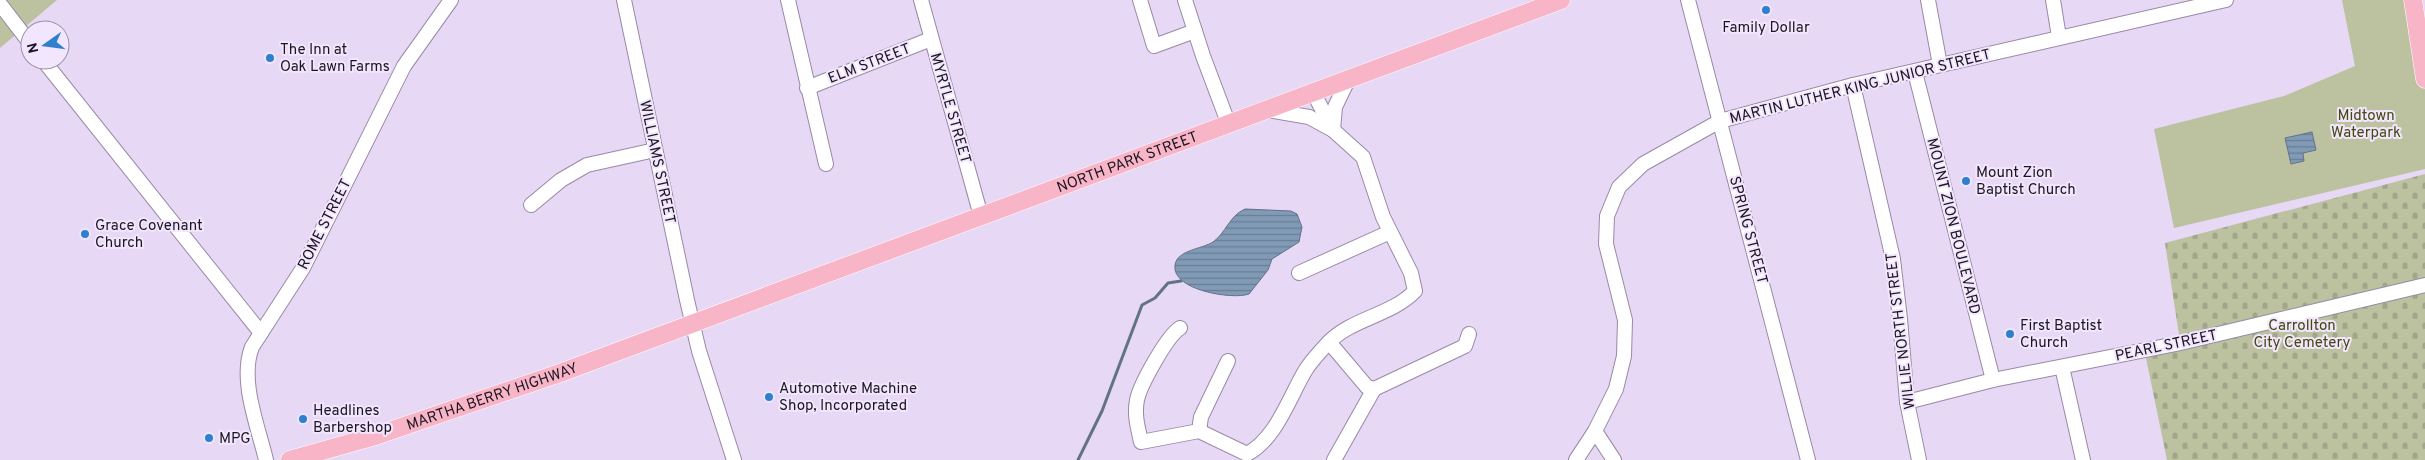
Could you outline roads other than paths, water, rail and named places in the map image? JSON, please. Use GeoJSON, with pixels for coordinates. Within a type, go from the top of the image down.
{"type":"FeatureCollection","features":[{"type":"Feature","properties":{"kind":"main road","name":"NORTH PARK STREET"},"geometry":{"type":"LineString","coordinates":[[693,325],[1348,80],[1540,4],[1561,0]]}},
{"type":"Feature","properties":{"kind":"main road"},"geometry":{"type":"LineString","coordinates":[[2414,0],[2425,79]]}},
{"type":"Feature","properties":{"kind":"main road","name":"MARTHA BERRY HIGHWAY"},"geometry":{"type":"LineString","coordinates":[[290,460],[375,436],[693,325]]}},
{"type":"Feature","properties":{"kind":"street","name":"ROME STREET"},"geometry":{"type":"LineString","coordinates":[[266,460],[247,379],[247,360],[261,333],[303,268],[404,66],[451,0]]}},
{"type":"Feature","properties":{"kind":"street","name":"WILLIAMS STREET"},"geometry":{"type":"LineString","coordinates":[[624,0],[693,325],[734,460]]}},
{"type":"Feature","properties":{"kind":"street"},"geometry":{"type":"LineString","coordinates":[[788,0],[806,88],[826,164]]}},
{"type":"Feature","properties":{"kind":"street","name":"MYRTLE STREET"},"geometry":{"type":"LineString","coordinates":[[921,0],[981,216]]}},
{"type":"Feature","properties":{"kind":"street"},"geometry":{"type":"LineString","coordinates":[[1140,0],[1154,46],[1195,31]]}},
{"type":"Feature","properties":{"kind":"street"},"geometry":{"type":"LineString","coordinates":[[1186,0],[1195,31],[1229,125]]}},
{"type":"Feature","properties":{"kind":"street","name":"SPRING STREET"},"geometry":{"type":"LineString","coordinates":[[1688,0],[1808,460]]}},
{"type":"Feature","properties":{"kind":"street"},"geometry":{"type":"LineString","coordinates":[[1928,0],[1940,65]]}},
{"type":"Feature","properties":{"kind":"street"},"geometry":{"type":"LineString","coordinates":[[2053,0],[2059,37]]}},
{"type":"Feature","properties":{"kind":"street","name":"MARTIN LUTHER KING JUNIOR STREET"},"geometry":{"type":"LineString","coordinates":[[1576,460],[1594,431],[1616,388],[1624,356],[1625,320],[1606,244],[1607,216],[1619,187],[1643,164],[1720,121],[1853,85],[2225,0]]}},
{"type":"Feature","properties":{"kind":"street"},"geometry":{"type":"LineString","coordinates":[[0,4],[20,30]]}},
{"type":"Feature","properties":{"kind":"street","name":"ELM STREET"},"geometry":{"type":"LineString","coordinates":[[806,88],[931,39]]}},
{"type":"Feature","properties":{"kind":"street"},"geometry":{"type":"LineString","coordinates":[[51,70],[261,333]]}},
{"type":"Feature","properties":{"kind":"street","name":"MOUNT ZION BOULEVARD"},"geometry":{"type":"LineString","coordinates":[[1915,72],[1993,380]]}},
{"type":"Feature","properties":{"kind":"street"},"geometry":{"type":"LineString","coordinates":[[1333,130],[1335,107],[1348,80]]}},
{"type":"Feature","properties":{"kind":"street","name":"WILLIE NORTH STREET"},"geometry":{"type":"LineString","coordinates":[[1853,85],[1893,259],[1907,402],[1920,460]]}},
{"type":"Feature","properties":{"kind":"street"},"geometry":{"type":"LineString","coordinates":[[1313,92],[1333,130]]}},
{"type":"Feature","properties":{"kind":"street"},"geometry":{"type":"LineString","coordinates":[[1180,328],[1173,333],[1158,355],[1137,399],[1136,420],[1141,442],[1199,431],[1246,454],[1255,450],[1273,429],[1307,368],[1329,342],[1341,332],[1406,300],[1415,290],[1411,272],[1390,232],[1363,157],[1333,130],[1309,117],[1268,110]]}},
{"type":"Feature","properties":{"kind":"street"},"geometry":{"type":"LineString","coordinates":[[531,204],[562,180],[587,165],[655,150]]}},
{"type":"Feature","properties":{"kind":"street"},"geometry":{"type":"LineString","coordinates":[[1299,273],[1390,232]]}},
{"type":"Feature","properties":{"kind":"street","name":"PEARL STREET"},"geometry":{"type":"LineString","coordinates":[[1907,402],[1993,380],[2176,344],[2425,285]]}},
{"type":"Feature","properties":{"kind":"street"},"geometry":{"type":"LineString","coordinates":[[1334,460],[1374,389],[1465,346],[1469,334]]}},
{"type":"Feature","properties":{"kind":"street"},"geometry":{"type":"LineString","coordinates":[[1329,342],[1367,387],[1374,389]]}},
{"type":"Feature","properties":{"kind":"street"},"geometry":{"type":"LineString","coordinates":[[1199,431],[1201,417],[1228,361]]}},
{"type":"Feature","properties":{"kind":"street"},"geometry":{"type":"LineString","coordinates":[[2062,367],[2083,460]]}},
{"type":"Feature","properties":{"kind":"street"},"geometry":{"type":"LineString","coordinates":[[1594,431],[1614,460]]}},
{"type":"Feature","properties":{"kind":"water"},"geometry":{"type":"Polygon","coordinates":[[[2312,132],[2316,150],[2303,153],[2304,161],[2291,164],[2285,138],[2312,132]]]}},
{"type":"Feature","properties":{"kind":"water"},"geometry":{"type":"Polygon","coordinates":[[[1245,209],[1291,211],[1297,214],[1302,227],[1299,242],[1272,259],[1268,270],[1249,294],[1230,296],[1217,294],[1192,287],[1182,281],[1176,274],[1175,265],[1180,256],[1213,242],[1231,220],[1245,209]]]}},
{"type":"Feature","properties":{"kind":"waterway"},"geometry":{"type":"LineString","coordinates":[[1078,460],[1102,411],[1142,305],[1155,298],[1168,283],[1181,281]]}},
{"type":"Feature","properties":{"kind":"place","name":"Family Dollar"},"geometry":{"type":"Point","coordinates":[1766,10]}},
{"type":"Feature","properties":{"kind":"place","name":"The Inn at Oak Lawn Farms"},"geometry":{"type":"Point","coordinates":[270,58]}},
{"type":"Feature","properties":{"kind":"place","name":"Mount Zion Baptist Church"},"geometry":{"type":"Point","coordinates":[1966,181]}},
{"type":"Feature","properties":{"kind":"place","name":"Grace Covenant Church"},"geometry":{"type":"Point","coordinates":[85,234]}},
{"type":"Feature","properties":{"kind":"place","name":"First Baptist Church"},"geometry":{"type":"Point","coordinates":[2010,334]}},
{"type":"Feature","properties":{"kind":"place","name":"Automotive Machine Shop, Incorporated"},"geometry":{"type":"Point","coordinates":[769,397]}},
{"type":"Feature","properties":{"kind":"place","name":"Headlines Barbershop"},"geometry":{"type":"Point","coordinates":[303,419]}},
{"type":"Feature","properties":{"kind":"place","name":"MPG"},"geometry":{"type":"Point","coordinates":[209,438]}},
{"type":"Feature","properties":{"kind":"park label","name":"Midtown Waterpark"},"geometry":{"type":"Point","coordinates":[2366,124]}},
{"type":"Feature","properties":{"kind":"park label","name":"Carrollton City Cemetery"},"geometry":{"type":"Point","coordinates":[2302,334]}}]}
